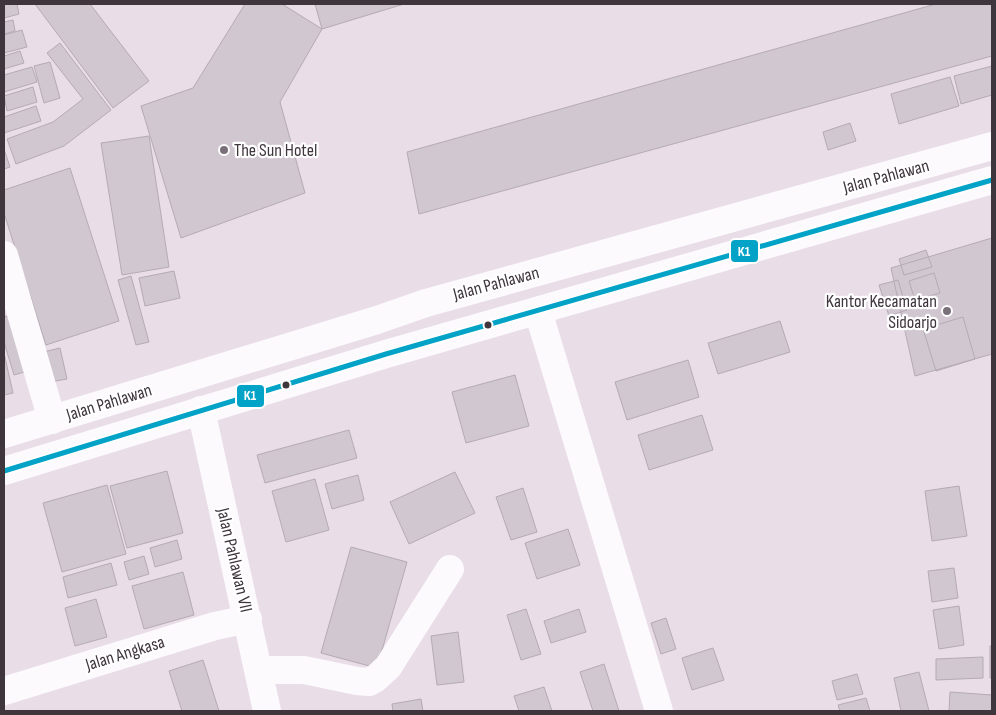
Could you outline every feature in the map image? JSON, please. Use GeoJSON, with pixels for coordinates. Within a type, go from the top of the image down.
{"type":"FeatureCollection","features":[{"type":"Feature","properties":{"kind":"main road","name":"Jalan Pahlawan"},"geometry":{"type":"LineString","coordinates":[[4,434],[426,303],[992,146]]}},
{"type":"Feature","properties":{"kind":"main road","name":"Jalan Pahlawan"},"geometry":{"type":"LineString","coordinates":[[4,471],[386,354],[992,180]]}},
{"type":"Feature","properties":{"kind":"main road"},"geometry":{"type":"LineString","coordinates":[[4,256],[52,420]]}},
{"type":"Feature","properties":{"kind":"main road"},"geometry":{"type":"LineString","coordinates":[[426,303],[435,340]]}},
{"type":"Feature","properties":{"kind":"main road"},"geometry":{"type":"LineString","coordinates":[[538,311],[659,711]]}},
{"type":"Feature","properties":{"kind":"main road"},"geometry":{"type":"LineString","coordinates":[[376,320],[386,354]]}},
{"type":"Feature","properties":{"kind":"main road","name":"Jalan Pahlawan VII"},"geometry":{"type":"LineString","coordinates":[[201,410],[267,711]]}},
{"type":"Feature","properties":{"kind":"main road"},"geometry":{"type":"LineString","coordinates":[[258,670],[304,670],[357,682],[369,682],[388,667],[450,569]]}},
{"type":"Feature","properties":{"kind":"main road","name":"Jalan Angkasa"},"geometry":{"type":"LineString","coordinates":[[4,691],[215,626],[248,619]]}},
{"type":"Feature","properties":{"kind":"building"},"geometry":{"type":"Polygon","coordinates":[[[4,4],[17,4],[19,14],[4,18],[4,4]]]}},
{"type":"Feature","properties":{"kind":"building"},"geometry":{"type":"Polygon","coordinates":[[[35,4],[90,4],[149,81],[113,108],[35,4]]]}},
{"type":"Feature","properties":{"kind":"building","name":"The Sun Hotel"},"geometry":{"type":"Polygon","coordinates":[[[245,4],[282,4],[322,29],[280,102],[305,193],[181,238],[141,106],[193,88],[245,4]]]}},
{"type":"Feature","properties":{"kind":"building"},"geometry":{"type":"Polygon","coordinates":[[[315,4],[404,4],[322,29],[315,4]]]}},
{"type":"Feature","properties":{"kind":"building"},"geometry":{"type":"Polygon","coordinates":[[[936,4],[992,4],[992,56],[419,214],[407,152],[936,4]]]}},
{"type":"Feature","properties":{"kind":"building"},"geometry":{"type":"Polygon","coordinates":[[[13,20],[15,31],[4,34],[4,22],[13,20]]]}},
{"type":"Feature","properties":{"kind":"building"},"geometry":{"type":"Polygon","coordinates":[[[22,30],[27,47],[4,53],[4,35],[22,30]]]}},
{"type":"Feature","properties":{"kind":"building"},"geometry":{"type":"Polygon","coordinates":[[[60,43],[111,110],[64,146],[16,164],[7,139],[53,122],[83,99],[47,53],[60,43]]]}},
{"type":"Feature","properties":{"kind":"building"},"geometry":{"type":"Polygon","coordinates":[[[20,51],[24,63],[4,69],[4,56],[20,51]]]}},
{"type":"Feature","properties":{"kind":"building"},"geometry":{"type":"Polygon","coordinates":[[[50,62],[60,98],[44,103],[34,66],[50,62]]]}},
{"type":"Feature","properties":{"kind":"building"},"geometry":{"type":"Polygon","coordinates":[[[992,66],[992,95],[961,104],[954,76],[992,66]]]}},
{"type":"Feature","properties":{"kind":"building"},"geometry":{"type":"Polygon","coordinates":[[[32,67],[37,82],[4,92],[4,75],[32,67]]]}},
{"type":"Feature","properties":{"kind":"building"},"geometry":{"type":"Polygon","coordinates":[[[950,77],[959,106],[899,124],[891,94],[950,77]]]}},
{"type":"Feature","properties":{"kind":"building"},"geometry":{"type":"Polygon","coordinates":[[[33,87],[37,102],[7,111],[4,96],[33,87]]]}},
{"type":"Feature","properties":{"kind":"building"},"geometry":{"type":"Polygon","coordinates":[[[36,106],[41,121],[4,133],[4,117],[36,106]]]}},
{"type":"Feature","properties":{"kind":"building"},"geometry":{"type":"Polygon","coordinates":[[[850,123],[856,141],[828,150],[823,132],[850,123]]]}},
{"type":"Feature","properties":{"kind":"building"},"geometry":{"type":"Polygon","coordinates":[[[149,136],[169,267],[122,275],[101,143],[149,136]]]}},
{"type":"Feature","properties":{"kind":"building"},"geometry":{"type":"Polygon","coordinates":[[[4,149],[10,167],[4,169],[4,149]]]}},
{"type":"Feature","properties":{"kind":"building"},"geometry":{"type":"Polygon","coordinates":[[[70,168],[119,321],[46,345],[4,213],[4,190],[70,168]]]}},
{"type":"Feature","properties":{"kind":"building","name":"Kantor Kecamatan Sidoarjo"},"geometry":{"type":"Polygon","coordinates":[[[992,238],[992,354],[915,376],[891,268],[992,238]]]}},
{"type":"Feature","properties":{"kind":"building"},"geometry":{"type":"Polygon","coordinates":[[[926,250],[932,267],[904,275],[899,259],[926,250]]]}},
{"type":"Feature","properties":{"kind":"building"},"geometry":{"type":"Polygon","coordinates":[[[174,271],[180,298],[145,306],[139,278],[174,271]]]}},
{"type":"Feature","properties":{"kind":"building"},"geometry":{"type":"Polygon","coordinates":[[[934,273],[940,293],[915,300],[909,281],[934,273]]]}},
{"type":"Feature","properties":{"kind":"building"},"geometry":{"type":"Polygon","coordinates":[[[131,276],[149,342],[136,345],[118,280],[131,276]]]}},
{"type":"Feature","properties":{"kind":"building"},"geometry":{"type":"Polygon","coordinates":[[[898,280],[907,310],[889,316],[879,285],[898,280]]]}},
{"type":"Feature","properties":{"kind":"building"},"geometry":{"type":"Polygon","coordinates":[[[14,314],[31,370],[14,375],[4,342],[4,317],[14,314]]]}},
{"type":"Feature","properties":{"kind":"building"},"geometry":{"type":"Polygon","coordinates":[[[963,317],[975,359],[936,371],[923,329],[963,317]]]}},
{"type":"Feature","properties":{"kind":"building"},"geometry":{"type":"Polygon","coordinates":[[[780,321],[790,352],[718,374],[708,343],[780,321]]]}},
{"type":"Feature","properties":{"kind":"building"},"geometry":{"type":"Polygon","coordinates":[[[60,348],[67,379],[50,382],[43,352],[60,348]]]}},
{"type":"Feature","properties":{"kind":"building"},"geometry":{"type":"Polygon","coordinates":[[[4,353],[13,393],[4,395],[4,353]]]}},
{"type":"Feature","properties":{"kind":"building"},"geometry":{"type":"Polygon","coordinates":[[[688,360],[699,397],[627,420],[615,382],[688,360]]]}},
{"type":"Feature","properties":{"kind":"building"},"geometry":{"type":"Polygon","coordinates":[[[515,375],[529,426],[466,443],[452,392],[515,375]]]}},
{"type":"Feature","properties":{"kind":"building"},"geometry":{"type":"Polygon","coordinates":[[[702,415],[713,450],[649,470],[638,435],[702,415]]]}},
{"type":"Feature","properties":{"kind":"building"},"geometry":{"type":"Polygon","coordinates":[[[349,430],[357,458],[265,483],[257,455],[349,430]]]}},
{"type":"Feature","properties":{"kind":"building"},"geometry":{"type":"Polygon","coordinates":[[[167,471],[183,533],[127,548],[110,486],[167,471]]]}},
{"type":"Feature","properties":{"kind":"building"},"geometry":{"type":"Polygon","coordinates":[[[455,472],[475,513],[409,544],[390,502],[455,472]]]}},
{"type":"Feature","properties":{"kind":"building"},"geometry":{"type":"Polygon","coordinates":[[[358,475],[364,500],[332,509],[325,484],[358,475]]]}},
{"type":"Feature","properties":{"kind":"building"},"geometry":{"type":"Polygon","coordinates":[[[315,479],[329,530],[286,542],[272,491],[315,479]]]}},
{"type":"Feature","properties":{"kind":"building"},"geometry":{"type":"Polygon","coordinates":[[[107,485],[126,554],[62,572],[43,503],[107,485]]]}},
{"type":"Feature","properties":{"kind":"building"},"geometry":{"type":"Polygon","coordinates":[[[959,486],[967,536],[932,541],[925,491],[959,486]]]}},
{"type":"Feature","properties":{"kind":"building"},"geometry":{"type":"Polygon","coordinates":[[[523,488],[537,532],[511,540],[496,497],[523,488]]]}},
{"type":"Feature","properties":{"kind":"building"},"geometry":{"type":"Polygon","coordinates":[[[568,529],[580,565],[537,579],[525,543],[568,529]]]}},
{"type":"Feature","properties":{"kind":"building"},"geometry":{"type":"Polygon","coordinates":[[[177,540],[182,559],[155,567],[150,548],[177,540]]]}},
{"type":"Feature","properties":{"kind":"building"},"geometry":{"type":"Polygon","coordinates":[[[351,547],[407,562],[377,668],[321,653],[351,547]]]}},
{"type":"Feature","properties":{"kind":"building"},"geometry":{"type":"Polygon","coordinates":[[[144,556],[149,574],[129,580],[124,562],[144,556]]]}},
{"type":"Feature","properties":{"kind":"building"},"geometry":{"type":"Polygon","coordinates":[[[111,563],[117,585],[68,598],[63,577],[111,563]]]}},
{"type":"Feature","properties":{"kind":"building"},"geometry":{"type":"Polygon","coordinates":[[[954,568],[958,598],[932,602],[928,571],[954,568]]]}},
{"type":"Feature","properties":{"kind":"building"},"geometry":{"type":"Polygon","coordinates":[[[183,572],[194,615],[144,629],[132,586],[183,572]]]}},
{"type":"Feature","properties":{"kind":"building"},"geometry":{"type":"Polygon","coordinates":[[[96,599],[107,637],[75,646],[65,608],[96,599]]]}},
{"type":"Feature","properties":{"kind":"building"},"geometry":{"type":"Polygon","coordinates":[[[959,606],[964,645],[939,649],[933,610],[959,606]]]}},
{"type":"Feature","properties":{"kind":"building"},"geometry":{"type":"Polygon","coordinates":[[[526,609],[541,654],[521,660],[507,615],[526,609]]]}},
{"type":"Feature","properties":{"kind":"building"},"geometry":{"type":"Polygon","coordinates":[[[579,609],[586,632],[551,643],[544,621],[579,609]]]}},
{"type":"Feature","properties":{"kind":"building"},"geometry":{"type":"Polygon","coordinates":[[[666,618],[676,649],[661,654],[651,623],[666,618]]]}},
{"type":"Feature","properties":{"kind":"building"},"geometry":{"type":"Polygon","coordinates":[[[458,632],[464,682],[437,685],[431,636],[458,632]]]}},
{"type":"Feature","properties":{"kind":"building"},"geometry":{"type":"Polygon","coordinates":[[[990,646],[992,646],[992,678],[990,678],[990,646]]]}},
{"type":"Feature","properties":{"kind":"building"},"geometry":{"type":"Polygon","coordinates":[[[713,648],[724,680],[692,690],[682,658],[713,648]]]}},
{"type":"Feature","properties":{"kind":"building"},"geometry":{"type":"Polygon","coordinates":[[[983,657],[983,678],[936,680],[936,659],[983,657]]]}},
{"type":"Feature","properties":{"kind":"building"},"geometry":{"type":"Polygon","coordinates":[[[203,660],[219,711],[182,711],[169,671],[203,660]]]}},
{"type":"Feature","properties":{"kind":"building"},"geometry":{"type":"Polygon","coordinates":[[[604,664],[619,711],[593,711],[580,672],[604,664]]]}},
{"type":"Feature","properties":{"kind":"building"},"geometry":{"type":"Polygon","coordinates":[[[919,672],[929,711],[901,711],[894,678],[919,672]]]}},
{"type":"Feature","properties":{"kind":"building"},"geometry":{"type":"Polygon","coordinates":[[[857,674],[863,694],[837,700],[832,681],[857,674]]]}},
{"type":"Feature","properties":{"kind":"building"},"geometry":{"type":"Polygon","coordinates":[[[544,687],[552,711],[519,711],[514,696],[544,687]]]}},
{"type":"Feature","properties":{"kind":"building"},"geometry":{"type":"Polygon","coordinates":[[[950,692],[992,695],[992,711],[949,711],[950,692]]]}},
{"type":"Feature","properties":{"kind":"building"},"geometry":{"type":"Polygon","coordinates":[[[866,698],[870,711],[840,711],[838,705],[866,698]]]}},
{"type":"Feature","properties":{"kind":"building"},"geometry":{"type":"Polygon","coordinates":[[[421,699],[423,711],[393,711],[392,704],[421,699]]]}},
{"type":"Feature","properties":{"kind":"transit line","name":"K1"},"geometry":{"type":"LineString","coordinates":[[4,471],[386,354],[992,180]]}},
{"type":"Feature","properties":{"kind":"place","name":"The Sun Hotel"},"geometry":{"type":"Point","coordinates":[224,150]}},
{"type":"Feature","properties":{"kind":"place","name":"Kantor Kecamatan Sidoarjo"},"geometry":{"type":"Point","coordinates":[947,311]}}]}
